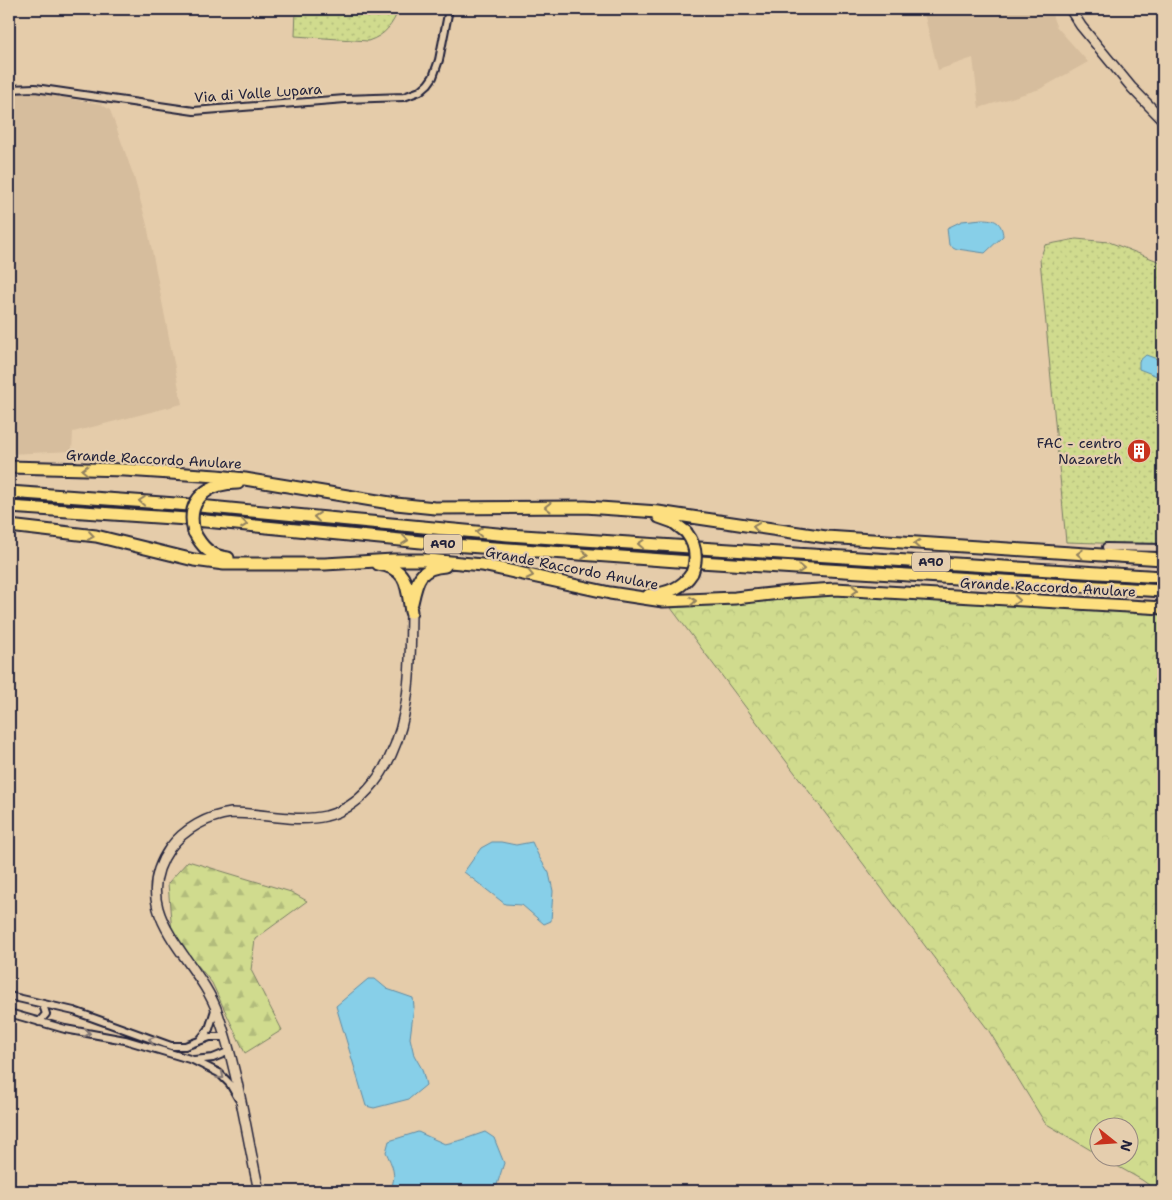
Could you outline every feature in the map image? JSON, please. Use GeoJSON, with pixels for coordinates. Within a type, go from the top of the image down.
{"type":"FeatureCollection","features":[{"type":"Feature","properties":{"kind":"highway","name":"Grande Raccordo Anulare"},"geometry":{"type":"LineString","coordinates":[[9,467],[217,476],[396,504],[436,508],[547,507],[658,512],[826,537],[1163,559]]}},
{"type":"Feature","properties":{"kind":"highway"},"geometry":{"type":"LineString","coordinates":[[265,482],[220,485],[210,488],[196,502],[192,513],[194,532],[208,552],[225,558],[260,560],[394,556],[429,557],[482,565]]}},
{"type":"Feature","properties":{"kind":"highway"},"geometry":{"type":"LineString","coordinates":[[9,486],[69,496]]}},
{"type":"Feature","properties":{"kind":"highway","name":"Grande Raccordo Anulare"},"geometry":{"type":"LineString","coordinates":[[9,492],[194,505],[499,534],[1163,577]]}},
{"type":"Feature","properties":{"kind":"highway","name":"Grande Raccordo Anulare"},"geometry":{"type":"LineString","coordinates":[[9,506],[191,519],[452,545],[694,566],[1163,591]]}},
{"type":"Feature","properties":{"kind":"highway"},"geometry":{"type":"LineString","coordinates":[[610,593],[645,595],[668,592],[682,585],[694,566],[695,561],[695,550],[686,532],[667,520],[614,509]]}},
{"type":"Feature","properties":{"kind":"highway","name":"Grande Raccordo Anulare"},"geometry":{"type":"LineString","coordinates":[[9,526],[96,536],[194,560],[217,563],[248,565],[326,564],[429,560],[482,565],[610,593],[673,602],[835,589],[1163,608]]}},
{"type":"Feature","properties":{"kind":"highway"},"geometry":{"type":"LineString","coordinates":[[326,564],[377,564],[394,568],[400,572],[405,580],[411,612]]}},
{"type":"Feature","properties":{"kind":"highway"},"geometry":{"type":"LineString","coordinates":[[411,612],[418,581],[426,570],[444,566],[482,565]]}},
{"type":"Feature","properties":{"kind":"street","name":"Via di Valle Lupara"},"geometry":{"type":"LineString","coordinates":[[9,89],[35,88],[194,111],[345,99],[404,97],[420,91],[433,76],[439,60],[449,9]]}},
{"type":"Feature","properties":{"kind":"street"},"geometry":{"type":"LineString","coordinates":[[1070,9],[1081,26],[1132,88],[1163,120]]}},
{"type":"Feature","properties":{"kind":"street"},"geometry":{"type":"LineString","coordinates":[[1106,547],[1163,548]]}},
{"type":"Feature","properties":{"kind":"street"},"geometry":{"type":"LineString","coordinates":[[259,1191],[230,1051],[216,1006],[201,979],[171,938],[160,918],[156,902],[156,886],[165,856],[172,845],[198,824],[212,818],[231,814],[307,818],[328,815],[355,802],[366,792],[386,765],[402,728],[410,660],[411,612]]}},
{"type":"Feature","properties":{"kind":"street"},"geometry":{"type":"LineString","coordinates":[[9,996],[74,1011],[171,1046],[185,1046],[210,1037],[225,1037]]}},
{"type":"Feature","properties":{"kind":"street"},"geometry":{"type":"LineString","coordinates":[[39,1022],[46,1014],[43,1005]]}},
{"type":"Feature","properties":{"kind":"street"},"geometry":{"type":"LineString","coordinates":[[199,1042],[211,1024],[216,1006]]}},
{"type":"Feature","properties":{"kind":"street"},"geometry":{"type":"LineString","coordinates":[[9,1013],[65,1029],[125,1040],[193,1060],[219,1073],[230,1084],[240,1101]]}},
{"type":"Feature","properties":{"kind":"street"},"geometry":{"type":"LineString","coordinates":[[193,1060],[213,1058],[230,1051]]}},
{"type":"Feature","properties":{"kind":"shaded area"},"geometry":{"type":"Polygon","coordinates":[[[923,9],[1050,9],[1056,26],[1088,62],[1040,89],[979,108],[973,58],[938,70],[923,9]]]}},
{"type":"Feature","properties":{"kind":"shaded area"},"geometry":{"type":"Polygon","coordinates":[[[29,92],[101,104],[110,110],[134,177],[147,225],[182,404],[73,432],[72,451],[9,454],[9,93],[29,92]]]}},
{"type":"Feature","properties":{"kind":"green space"},"geometry":{"type":"Polygon","coordinates":[[[296,9],[399,9],[388,29],[368,41],[295,36],[296,9]]]}},
{"type":"Feature","properties":{"kind":"green space"},"geometry":{"type":"Polygon","coordinates":[[[1076,239],[1109,242],[1163,263],[1163,545],[1066,542],[1040,259],[1045,245],[1076,239]]]}},
{"type":"Feature","properties":{"kind":"green space"},"geometry":{"type":"Polygon","coordinates":[[[837,595],[1163,613],[1163,1191],[1157,1191],[1121,1168],[1140,1168],[1140,1118],[1090,1118],[1090,1150],[1045,1123],[989,1031],[671,608],[837,595]]]}},
{"type":"Feature","properties":{"kind":"green space"},"geometry":{"type":"Polygon","coordinates":[[[188,861],[291,892],[307,901],[255,939],[251,970],[282,1030],[245,1053],[212,983],[172,933],[168,883],[188,861]]]}},
{"type":"Feature","properties":{"kind":"water"},"geometry":{"type":"Polygon","coordinates":[[[982,219],[997,222],[1001,227],[1003,236],[985,253],[957,249],[949,245],[947,228],[962,221],[982,219]]]}},
{"type":"Feature","properties":{"kind":"water"},"geometry":{"type":"Polygon","coordinates":[[[1146,355],[1160,360],[1163,365],[1163,374],[1157,376],[1139,369],[1139,361],[1146,355]]]}},
{"type":"Feature","properties":{"kind":"water"},"geometry":{"type":"Polygon","coordinates":[[[492,842],[516,845],[532,842],[549,873],[553,891],[551,921],[544,924],[522,905],[505,904],[464,872],[481,848],[492,842]]]}},
{"type":"Feature","properties":{"kind":"water"},"geometry":{"type":"Polygon","coordinates":[[[368,979],[375,979],[387,989],[413,998],[414,1007],[410,1038],[414,1055],[422,1069],[426,1085],[409,1099],[374,1108],[366,1106],[336,1006],[368,979]]]}},
{"type":"Feature","properties":{"kind":"water"},"geometry":{"type":"Polygon","coordinates":[[[418,1132],[445,1144],[485,1132],[494,1138],[504,1163],[495,1191],[401,1191],[391,1188],[394,1174],[386,1152],[389,1141],[418,1132]]]}},
{"type":"Feature","properties":{"kind":"place","name":"FAC - centro Nazareth"},"geometry":{"type":"Point","coordinates":[1139,451]}}]}
